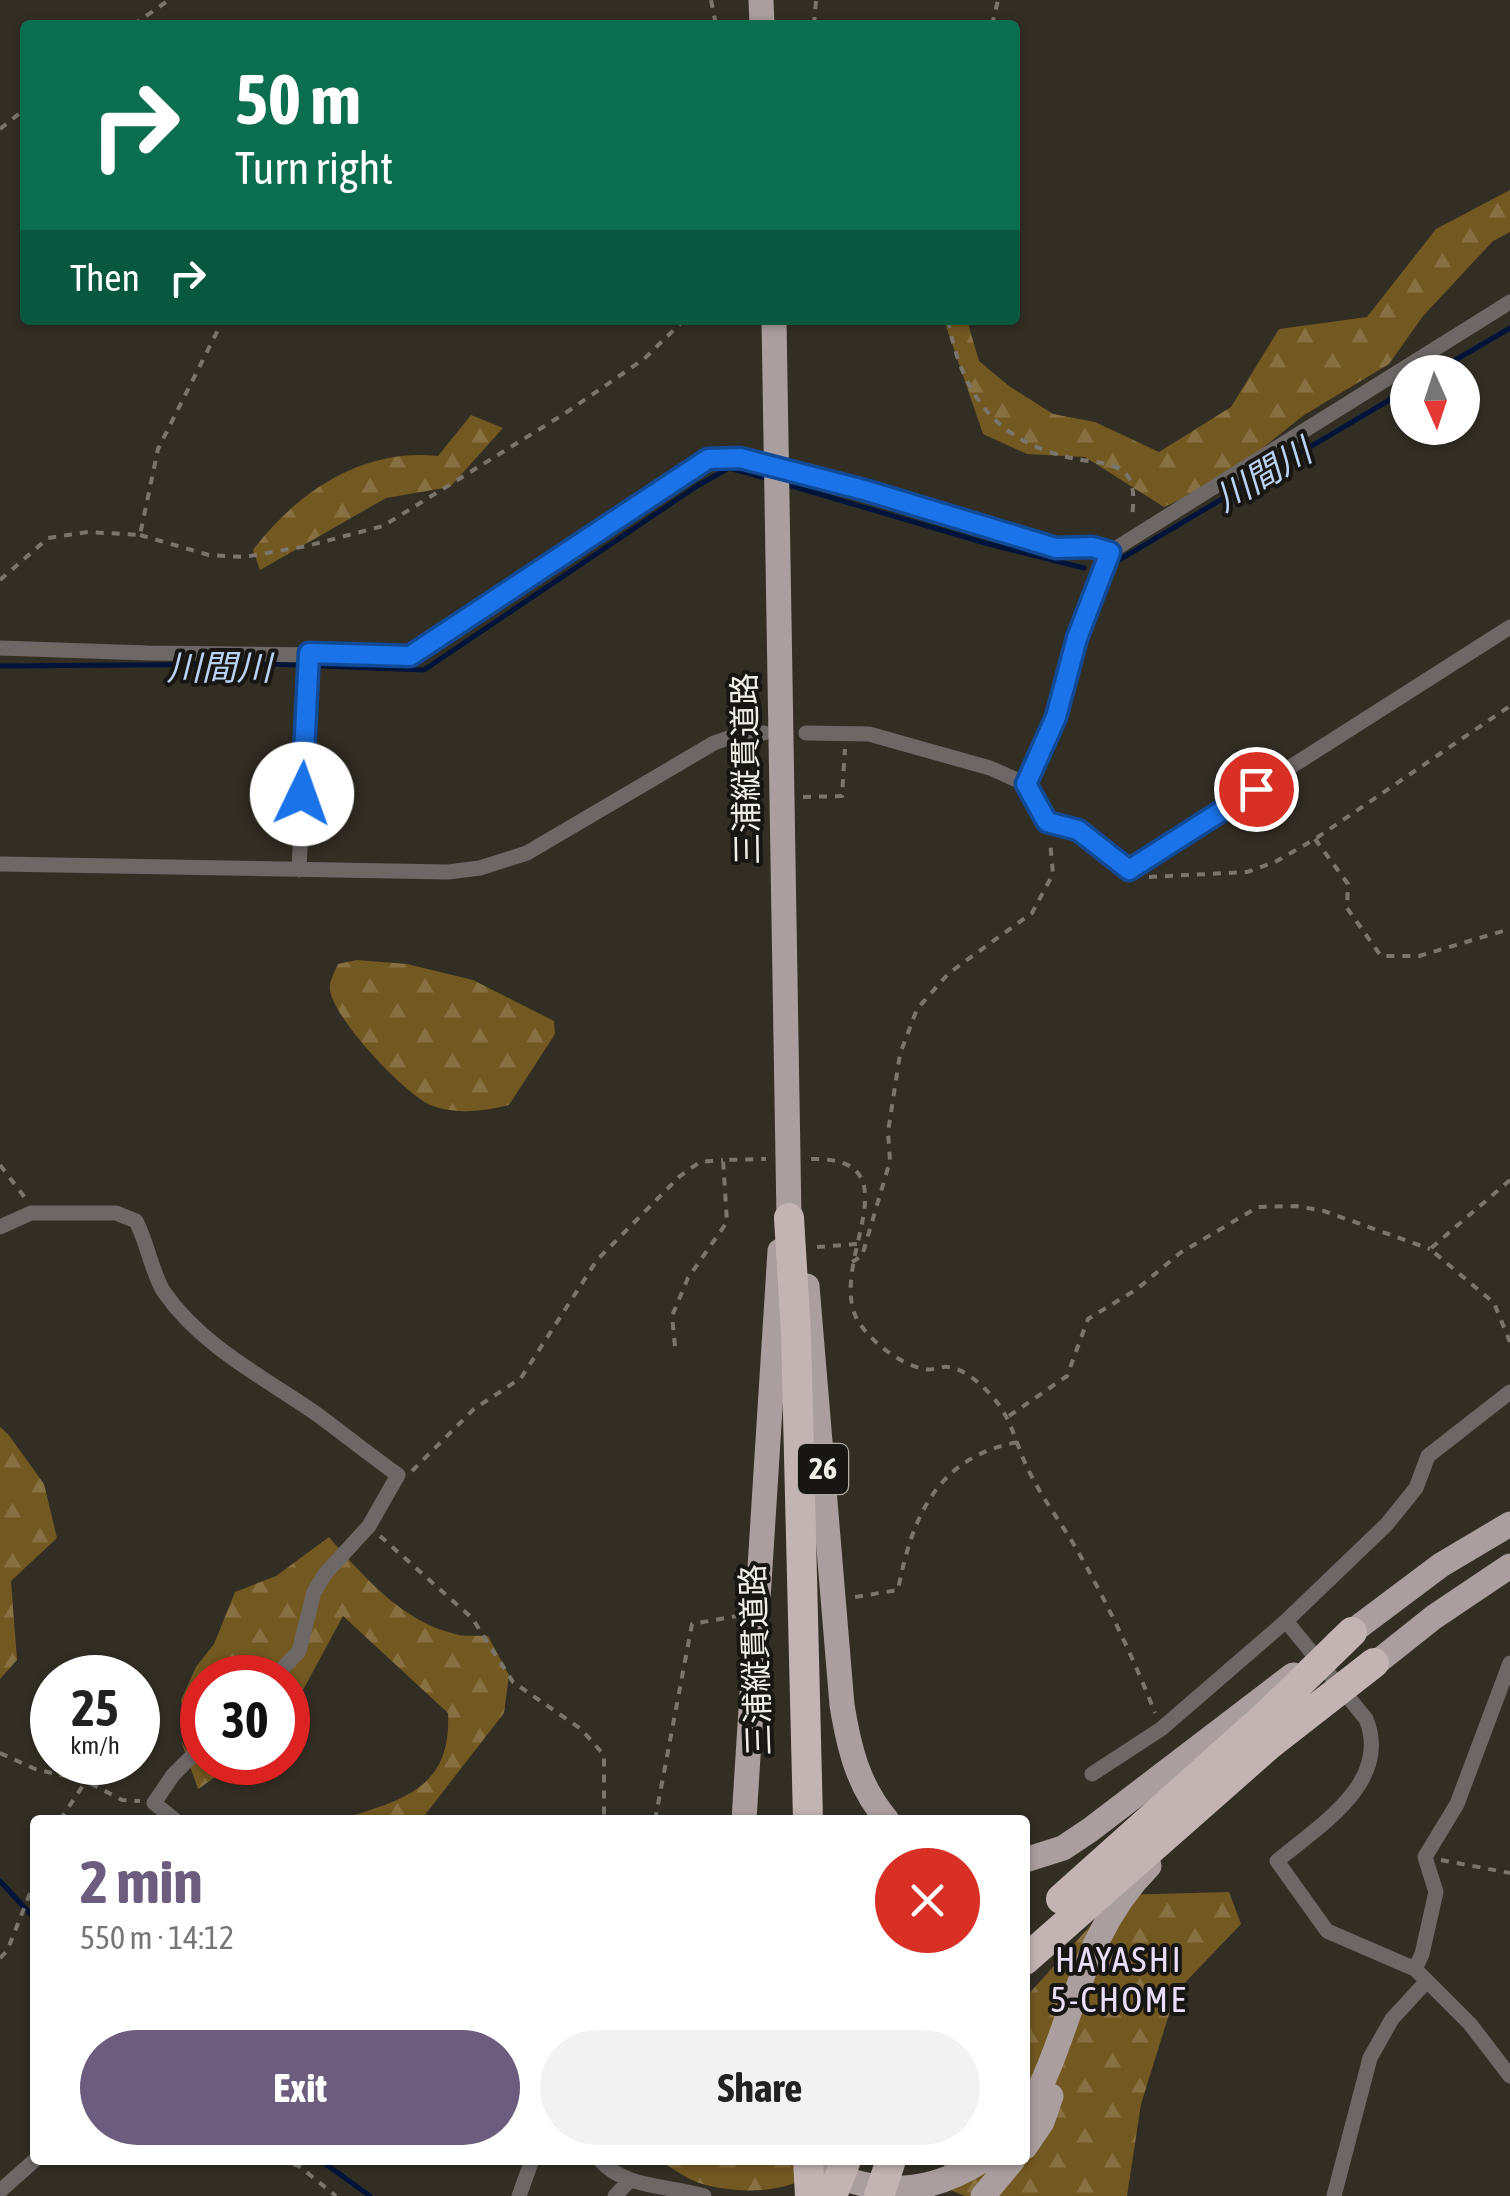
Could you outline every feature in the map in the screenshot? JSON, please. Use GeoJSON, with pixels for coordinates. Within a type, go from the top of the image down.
{"type":"FeatureCollection","features":[{"type":"Feature","properties":{"kind":"highway","name":"26"},"geometry":{"type":"LineString","coordinates":[[789,1218],[793,1499]]}},
{"type":"Feature","properties":{"kind":"highway","name":"三浦縦貫道路"},"geometry":{"type":"LineString","coordinates":[[793,1499],[796,1815]]}},
{"type":"Feature","properties":{"kind":"highway","name":"三浦縦貫道路"},"geometry":{"type":"LineString","coordinates":[[793,1499],[808,1815]]}},
{"type":"Feature","properties":{"kind":"highway"},"geometry":{"type":"LineString","coordinates":[[1030,1928],[1270,1712],[1352,1632]]}},
{"type":"Feature","properties":{"kind":"highway"},"geometry":{"type":"LineString","coordinates":[[1030,1956],[1269,1745],[1374,1662]]}},
{"type":"Feature","properties":{"kind":"highway"},"geometry":{"type":"LineString","coordinates":[[806,2165],[810,2196]]}},
{"type":"Feature","properties":{"kind":"highway"},"geometry":{"type":"LineString","coordinates":[[822,2165],[824,2196]]}},
{"type":"Feature","properties":{"kind":"highway"},"geometry":{"type":"LineString","coordinates":[[832,2196],[844,2165]]}},
{"type":"Feature","properties":{"kind":"highway"},"geometry":{"type":"LineString","coordinates":[[879,2196],[889,2165]]}},
{"type":"Feature","properties":{"kind":"main road","name":"三浦縦貫道路"},"geometry":{"type":"LineString","coordinates":[[774,325],[789,1218]]}},
{"type":"Feature","properties":{"kind":"main road","name":"26"},"geometry":{"type":"LineString","coordinates":[[786,1108],[799,1190],[842,1705],[856,1769],[868,1796],[883,1815]]}},
{"type":"Feature","properties":{"kind":"main road"},"geometry":{"type":"LineString","coordinates":[[744,1815],[786,1142]]}},
{"type":"Feature","properties":{"kind":"main road"},"geometry":{"type":"LineString","coordinates":[[1030,1858],[1062,1848],[1090,1830],[1441,1565],[1510,1524]]}},
{"type":"Feature","properties":{"kind":"main road"},"geometry":{"type":"LineString","coordinates":[[1030,2105],[1057,2046],[1095,1942],[1112,1910],[1136,1880],[1374,1662],[1510,1566]]}},
{"type":"Feature","properties":{"kind":"main road"},"geometry":{"type":"LineString","coordinates":[[1030,2139],[1042,2122],[1053,2090],[1057,2046]]}},
{"type":"Feature","properties":{"kind":"main road"},"geometry":{"type":"LineString","coordinates":[[815,2165],[850,2183],[892,2190],[953,2178],[975,2165]]}},
{"type":"Feature","properties":{"kind":"main road"},"geometry":{"type":"LineString","coordinates":[[983,2196],[1008,2165]]}},
{"type":"Feature","properties":{"kind":"street"},"geometry":{"type":"LineString","coordinates":[[1026,784],[1056,717],[1077,638],[1110,552],[1510,302]]}},
{"type":"Feature","properties":{"kind":"street"},"geometry":{"type":"LineString","coordinates":[[0,648],[410,656],[708,459],[740,458],[864,490],[1056,548],[1092,547],[1110,552]]}},
{"type":"Feature","properties":{"kind":"street"},"geometry":{"type":"LineString","coordinates":[[806,734],[869,734],[990,768],[1026,784],[1047,822],[1078,830],[1129,870],[1510,627]]}},
{"type":"Feature","properties":{"kind":"street"},"geometry":{"type":"LineString","coordinates":[[299,870],[309,656]]}},
{"type":"Feature","properties":{"kind":"street"},"geometry":{"type":"LineString","coordinates":[[0,864],[448,872],[480,868],[527,853],[714,743],[740,734],[764,734]]}},
{"type":"Feature","properties":{"kind":"street"},"geometry":{"type":"LineString","coordinates":[[0,1228],[31,1213],[116,1212],[136,1220],[148,1244],[160,1286],[184,1320],[398,1475],[369,1526],[325,1574],[314,1592],[295,1655]]}},
{"type":"Feature","properties":{"kind":"street"},"geometry":{"type":"LineString","coordinates":[[1092,1774],[1162,1729],[1288,1624],[1387,1524],[1416,1488],[1428,1456],[1510,1392]]}},
{"type":"Feature","properties":{"kind":"street"},"geometry":{"type":"LineString","coordinates":[[1288,1624],[1366,1718],[1372,1751],[1364,1780],[1328,1818],[1277,1861],[1327,1932],[1420,1975],[1470,2024],[1510,2076]]}},
{"type":"Feature","properties":{"kind":"street"},"geometry":{"type":"LineString","coordinates":[[1334,2196],[1370,2058],[1420,1975],[1436,1892],[1425,1857],[1458,1804],[1510,1664]]}},
{"type":"Feature","properties":{"kind":"street"},"geometry":{"type":"LineString","coordinates":[[169,1815],[154,1803],[180,1767]]}},
{"type":"Feature","properties":{"kind":"street"},"geometry":{"type":"LineString","coordinates":[[0,2191],[30,2165]]}},
{"type":"Feature","properties":{"kind":"street"},"geometry":{"type":"LineString","coordinates":[[519,2196],[530,2165]]}},
{"type":"Feature","properties":{"kind":"street"},"geometry":{"type":"LineString","coordinates":[[604,2165],[629,2180],[704,2196]]}},
{"type":"Feature","properties":{"kind":"street"},"geometry":{"type":"LineString","coordinates":[[615,2196],[629,2180]]}},
{"type":"Feature","properties":{"kind":"path"},"geometry":{"type":"LineString","coordinates":[[141,20],[169,0]]}},
{"type":"Feature","properties":{"kind":"path"},"geometry":{"type":"LineString","coordinates":[[0,129],[20,113]]}},
{"type":"Feature","properties":{"kind":"path"},"geometry":{"type":"LineString","coordinates":[[140,535],[158,449],[220,325]]}},
{"type":"Feature","properties":{"kind":"path"},"geometry":{"type":"LineString","coordinates":[[0,580],[48,538],[88,532],[140,535],[209,555],[244,557],[383,526],[644,360],[679,325]]}},
{"type":"Feature","properties":{"kind":"path"},"geometry":{"type":"LineString","coordinates":[[949,325],[964,379],[1003,427],[1030,444],[1062,456],[1119,467],[1130,478],[1132,537]]}},
{"type":"Feature","properties":{"kind":"path"},"geometry":{"type":"LineString","coordinates":[[1129,870],[1159,878],[1246,872],[1274,862],[1315,839],[1510,706]]}},
{"type":"Feature","properties":{"kind":"path"},"geometry":{"type":"LineString","coordinates":[[801,797],[842,796],[846,734]]}},
{"type":"Feature","properties":{"kind":"path"},"geometry":{"type":"LineString","coordinates":[[852,1262],[862,1256],[890,1161],[888,1132],[900,1054],[917,1010],[949,973],[1032,913],[1040,902],[1053,874],[1047,822]]}},
{"type":"Feature","properties":{"kind":"path"},"geometry":{"type":"LineString","coordinates":[[1315,839],[1348,884],[1347,908],[1381,956],[1419,956],[1510,929]]}},
{"type":"Feature","properties":{"kind":"path"},"geometry":{"type":"LineString","coordinates":[[828,1158],[856,1168],[866,1186],[850,1288],[858,1320],[887,1352],[924,1370],[947,1367],[965,1373],[1009,1416],[1030,1473],[1080,1555],[1136,1664],[1162,1729]]}},
{"type":"Feature","properties":{"kind":"path"},"geometry":{"type":"LineString","coordinates":[[675,1346],[672,1316],[688,1278],[728,1222],[723,1160]]}},
{"type":"Feature","properties":{"kind":"path"},"geometry":{"type":"LineString","coordinates":[[398,1475],[411,1472],[474,1409],[521,1378],[597,1260],[680,1176],[700,1162],[732,1160]]}},
{"type":"Feature","properties":{"kind":"path"},"geometry":{"type":"LineString","coordinates":[[0,1165],[26,1199],[31,1213]]}},
{"type":"Feature","properties":{"kind":"path"},"geometry":{"type":"LineString","coordinates":[[1430,1249],[1510,1180]]}},
{"type":"Feature","properties":{"kind":"path"},"geometry":{"type":"LineString","coordinates":[[1009,1416],[1067,1376],[1088,1319],[1218,1228],[1258,1208],[1296,1206],[1324,1212],[1430,1249],[1494,1303],[1510,1342]]}},
{"type":"Feature","properties":{"kind":"path"},"geometry":{"type":"LineString","coordinates":[[817,1247],[856,1244]]}},
{"type":"Feature","properties":{"kind":"path"},"geometry":{"type":"LineString","coordinates":[[898,1590],[906,1546],[928,1498],[955,1468],[983,1451],[1018,1442]]}},
{"type":"Feature","properties":{"kind":"path"},"geometry":{"type":"LineString","coordinates":[[369,1526],[472,1618],[513,1682],[582,1729],[604,1755],[604,1815]]}},
{"type":"Feature","properties":{"kind":"path"},"geometry":{"type":"LineString","coordinates":[[656,1815],[692,1624]]}},
{"type":"Feature","properties":{"kind":"path"},"geometry":{"type":"LineString","coordinates":[[0,1752],[30,1767]]}},
{"type":"Feature","properties":{"kind":"path"},"geometry":{"type":"LineString","coordinates":[[63,1815],[83,1785]]}},
{"type":"Feature","properties":{"kind":"path"},"geometry":{"type":"LineString","coordinates":[[94,1785],[122,1800],[154,1803]]}},
{"type":"Feature","properties":{"kind":"path"},"geometry":{"type":"LineString","coordinates":[[1425,1857],[1510,1873]]}},
{"type":"Feature","properties":{"kind":"path"},"geometry":{"type":"LineString","coordinates":[[0,1958],[30,1893]]}},
{"type":"Feature","properties":{"kind":"path"},"geometry":{"type":"LineString","coordinates":[[296,2165],[336,2196]]}},
{"type":"Feature","properties":{"kind":"green space"},"geometry":{"type":"Polygon","coordinates":[[[1510,190],[1510,232],[1493,241],[1423,316],[1395,355],[1390,355],[1389,364],[1304,415],[1221,481],[1164,507],[1085,457],[1027,454],[983,434],[946,325],[968,325],[979,361],[1053,414],[1095,422],[1159,452],[1231,407],[1279,329],[1367,317],[1436,229],[1510,190]]]}},
{"type":"Feature","properties":{"kind":"green space"},"geometry":{"type":"Polygon","coordinates":[[[471,415],[503,428],[450,487],[386,498],[260,570],[253,550],[270,529],[311,493],[334,478],[383,459],[438,456],[471,415]]]}},
{"type":"Feature","properties":{"kind":"green space"},"geometry":{"type":"Polygon","coordinates":[[[357,960],[407,964],[473,980],[554,1021],[555,1034],[509,1105],[471,1111],[433,1106],[389,1072],[341,1015],[330,984],[338,964],[357,960]]]}},
{"type":"Feature","properties":{"kind":"green space"},"geometry":{"type":"Polygon","coordinates":[[[0,1427],[44,1484],[57,1538],[11,1581],[17,1660],[0,1679],[0,1427]]]}},
{"type":"Feature","properties":{"kind":"green space"},"geometry":{"type":"Polygon","coordinates":[[[329,1537],[385,1596],[418,1619],[455,1634],[488,1636],[509,1675],[504,1713],[425,1815],[355,1815],[402,1798],[432,1775],[447,1739],[448,1713],[343,1616],[310,1677],[310,1655],[205,1655],[214,1644],[235,1592],[276,1576],[329,1537]]]}},
{"type":"Feature","properties":{"kind":"green space"},"geometry":{"type":"Polygon","coordinates":[[[1229,1892],[1241,1924],[1176,1992],[1141,2104],[1127,2196],[965,2196],[940,2186],[944,2165],[1030,2165],[1030,1992],[1118,1895],[1229,1892]]]}},
{"type":"Feature","properties":{"kind":"green space"},"geometry":{"type":"Polygon","coordinates":[[[666,2165],[825,2165],[803,2180],[770,2189],[734,2190],[699,2183],[666,2165]]]}},
{"type":"Feature","properties":{"kind":"waterway","name":"川間川"},"geometry":{"type":"LineString","coordinates":[[1464,355],[1510,328]]}},
{"type":"Feature","properties":{"kind":"waterway","name":"川間川"},"geometry":{"type":"LineString","coordinates":[[1119,560],[1390,400]]}},
{"type":"Feature","properties":{"kind":"waterway","name":"川間川"},"geometry":{"type":"LineString","coordinates":[[0,666],[270,664],[424,670],[729,468],[769,479]]}},
{"type":"Feature","properties":{"kind":"waterway","name":"川間川"},"geometry":{"type":"LineString","coordinates":[[785,484],[1084,568]]}},
{"type":"Feature","properties":{"kind":"waterway"},"geometry":{"type":"LineString","coordinates":[[0,1881],[30,1914]]}},
{"type":"Feature","properties":{"kind":"waterway"},"geometry":{"type":"LineString","coordinates":[[327,2165],[370,2196]]}},
{"type":"Feature","properties":{"kind":"district","name":"HAYASHI 5-CHOME"},"geometry":{"type":"Point","coordinates":[1119,1980]}},
{"type":"Feature","properties":{"kind":"route"},"geometry":{"type":"LineString","coordinates":[[302,794],[309,653],[410,656],[708,459],[740,458],[864,490],[1056,548],[1092,547],[1110,552],[1077,638],[1056,717],[1026,784],[1047,822],[1078,830],[1129,870],[1256,789]]}}]}
